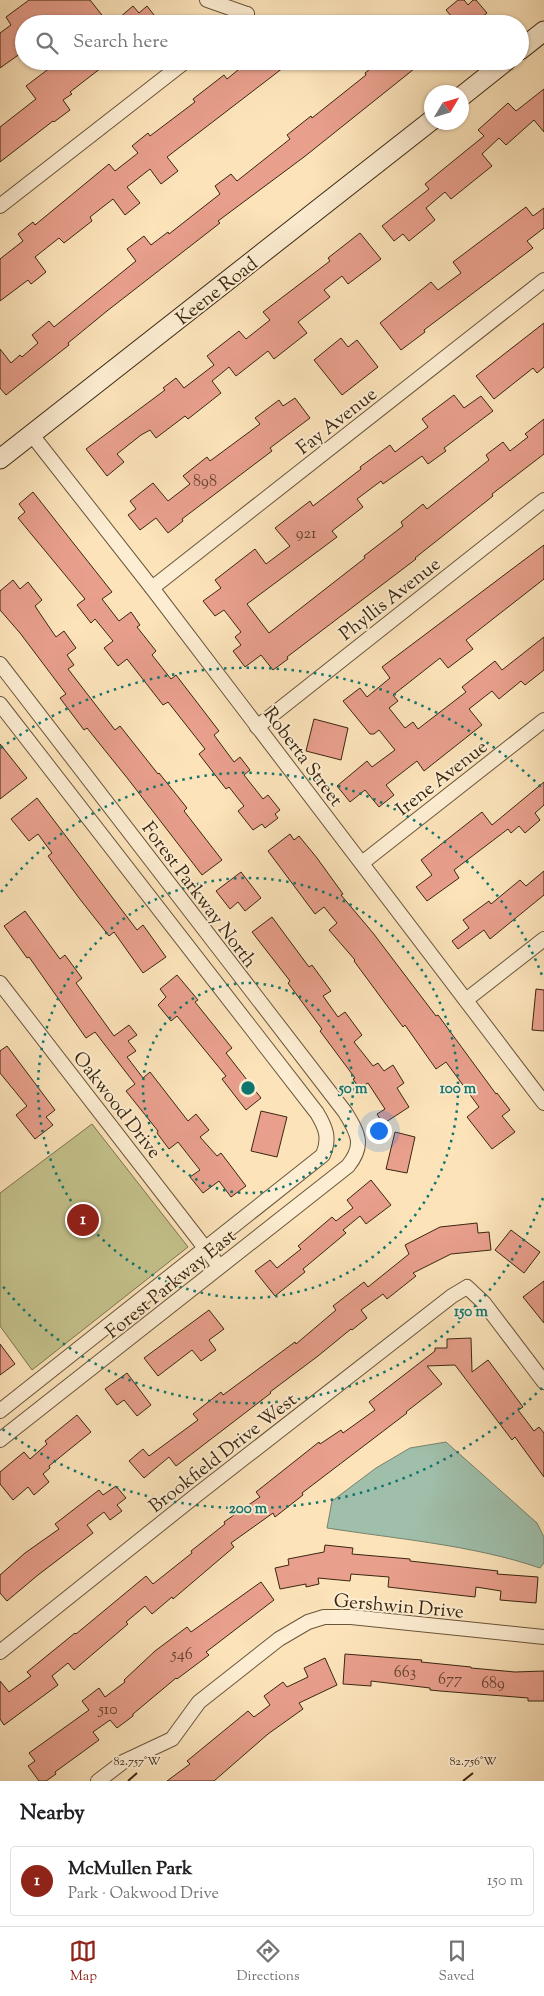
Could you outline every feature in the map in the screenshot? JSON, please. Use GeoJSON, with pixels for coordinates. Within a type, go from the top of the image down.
{"type":"FeatureCollection","features":[{"type":"Feature","properties":{"kind":"main road"},"geometry":{"type":"LineString","coordinates":[[529,43],[544,31]]}},
{"type":"Feature","properties":{"kind":"main road"},"geometry":{"type":"LineString","coordinates":[[469,90],[495,70]]}},
{"type":"Feature","properties":{"kind":"main road","name":"Keene Road"},"geometry":{"type":"LineString","coordinates":[[0,459],[424,126]]}},
{"type":"Feature","properties":{"kind":"street"},"geometry":{"type":"LineString","coordinates":[[207,0],[247,14],[246,15]]}},
{"type":"Feature","properties":{"kind":"street"},"geometry":{"type":"LineString","coordinates":[[0,206],[174,70]]}},
{"type":"Feature","properties":{"kind":"street","name":"Fay Avenue"},"geometry":{"type":"LineString","coordinates":[[152,588],[544,280]]}},
{"type":"Feature","properties":{"kind":"street","name":"Roberta Street"},"geometry":{"type":"LineString","coordinates":[[32,435],[152,588],[544,1103]]}},
{"type":"Feature","properties":{"kind":"street","name":"Phyllis Avenue"},"geometry":{"type":"LineString","coordinates":[[257,727],[544,500]]}},
{"type":"Feature","properties":{"kind":"street","name":"Forest Parkway North"},"geometry":{"type":"LineString","coordinates":[[0,664],[345,1112],[356,1129],[359,1142],[358,1151]]}},
{"type":"Feature","properties":{"kind":"street"},"geometry":{"type":"LineString","coordinates":[[20,690],[0,705],[245,1020],[262,1006]]}},
{"type":"Feature","properties":{"kind":"street","name":"Irene Avenue"},"geometry":{"type":"LineString","coordinates":[[362,863],[544,720]]}},
{"type":"Feature","properties":{"kind":"street"},"geometry":{"type":"LineString","coordinates":[[466,1000],[544,939]]}},
{"type":"Feature","properties":{"kind":"street","name":"Oakwood Drive"},"geometry":{"type":"LineString","coordinates":[[0,983],[219,1266]]}},
{"type":"Feature","properties":{"kind":"street","name":"Forest Parkway East"},"geometry":{"type":"LineString","coordinates":[[0,1411],[323,1155],[328,1144],[324,1125],[317,1113],[245,1020]]}},
{"type":"Feature","properties":{"kind":"street","name":"Forest Parkway East"},"geometry":{"type":"LineString","coordinates":[[0,1440],[348,1166],[358,1151]]}},
{"type":"Feature","properties":{"kind":"street","name":"Brookfield Drive West"},"geometry":{"type":"LineString","coordinates":[[0,1652],[194,1497],[466,1287],[484,1303],[544,1382]]}},
{"type":"Feature","properties":{"kind":"street","name":"Gershwin Drive"},"geometry":{"type":"LineString","coordinates":[[98,1781],[122,1762],[172,1739],[199,1702],[279,1639],[308,1622],[324,1617],[351,1617],[544,1637]]}},
{"type":"Feature","properties":{"kind":"shaded area"},"geometry":{"type":"Polygon","coordinates":[[[92,1124],[188,1247],[32,1370],[0,1326],[0,1193],[92,1124]]]}},
{"type":"Feature","properties":{"kind":"shaded area"},"geometry":{"type":"Polygon","coordinates":[[[446,1442],[537,1523],[544,1537],[544,1563],[540,1568],[462,1548],[327,1528],[332,1501],[376,1468],[410,1448],[446,1442]]]}},
{"type":"Feature","properties":{"kind":"building"},"geometry":{"type":"Polygon","coordinates":[[[29,0],[90,0],[102,15],[15,15],[15,57],[0,68],[0,33],[11,25],[6,17],[29,0]]]}},
{"type":"Feature","properties":{"kind":"building"},"geometry":{"type":"Polygon","coordinates":[[[458,0],[464,0],[468,5],[473,0],[476,0],[487,13],[485,15],[450,15],[446,10],[458,0]]]}},
{"type":"Feature","properties":{"kind":"building"},"geometry":{"type":"Polygon","coordinates":[[[133,6],[139,13],[147,6],[154,15],[122,15],[133,6]]]}},
{"type":"Feature","properties":{"kind":"building"},"geometry":{"type":"Polygon","coordinates":[[[47,70],[98,70],[70,92],[72,94],[63,100],[70,110],[0,162],[0,127],[36,99],[26,86],[47,70]]]}},
{"type":"Feature","properties":{"kind":"building"},"geometry":{"type":"Polygon","coordinates":[[[238,70],[280,70],[167,157],[178,171],[161,184],[150,169],[127,187],[140,203],[125,215],[113,199],[90,217],[92,221],[64,243],[59,238],[35,257],[46,272],[31,284],[28,280],[0,301],[0,259],[23,241],[18,234],[33,222],[35,225],[109,164],[115,171],[138,153],[132,146],[148,133],[150,136],[195,102],[193,99],[224,75],[227,79],[238,70]]]}},
{"type":"Feature","properties":{"kind":"building"},"geometry":{"type":"Polygon","coordinates":[[[369,70],[413,70],[304,157],[218,221],[220,223],[107,311],[68,343],[69,345],[6,395],[0,388],[0,349],[11,363],[20,355],[22,357],[38,343],[32,335],[49,321],[54,327],[136,261],[127,249],[144,236],[151,245],[168,232],[169,234],[220,194],[215,186],[231,174],[237,181],[290,139],[287,135],[311,116],[312,118],[366,75],[365,73],[369,70]]]}},
{"type":"Feature","properties":{"kind":"building"},"geometry":{"type":"Polygon","coordinates":[[[544,89],[544,132],[534,120],[506,145],[499,138],[482,154],[492,166],[451,199],[445,192],[426,208],[435,220],[409,241],[403,234],[394,241],[382,226],[429,189],[425,184],[484,136],[478,130],[508,103],[516,111],[544,89]]]}},
{"type":"Feature","properties":{"kind":"building"},"geometry":{"type":"Polygon","coordinates":[[[526,207],[533,216],[544,208],[544,228],[527,241],[533,248],[424,330],[425,332],[401,350],[380,323],[431,282],[438,290],[461,273],[453,262],[526,207]]]}},
{"type":"Feature","properties":{"kind":"building"},"geometry":{"type":"Polygon","coordinates":[[[360,233],[381,259],[348,284],[342,276],[324,290],[330,297],[298,322],[307,333],[274,359],[268,351],[236,376],[229,367],[212,381],[221,393],[188,419],[185,416],[156,438],[150,430],[141,435],[117,454],[124,462],[107,476],[86,449],[165,390],[163,388],[176,378],[184,388],[214,365],[207,356],[239,331],[246,339],[270,320],[263,312],[330,261],[328,258],[360,233]]]}},
{"type":"Feature","properties":{"kind":"building"},"geometry":{"type":"Polygon","coordinates":[[[544,323],[544,367],[537,373],[533,368],[494,399],[476,376],[544,323]]]}},
{"type":"Feature","properties":{"kind":"building"},"geometry":{"type":"Polygon","coordinates":[[[341,338],[348,347],[357,340],[378,367],[342,395],[314,360],[341,338]]]}},
{"type":"Feature","properties":{"kind":"building"},"geometry":{"type":"Polygon","coordinates":[[[454,395],[464,408],[481,396],[493,411],[444,448],[446,451],[428,464],[422,456],[383,484],[381,481],[357,499],[363,507],[332,531],[337,537],[247,604],[269,633],[365,558],[364,556],[403,526],[401,522],[423,504],[427,509],[489,460],[486,455],[503,442],[510,451],[528,437],[525,434],[544,419],[544,454],[492,494],[493,496],[416,559],[287,657],[288,659],[273,670],[261,655],[245,667],[233,651],[241,645],[235,637],[241,632],[224,610],[215,616],[203,601],[221,588],[215,580],[255,549],[266,564],[290,546],[275,528],[310,501],[313,506],[390,445],[395,452],[428,427],[422,419],[454,395]]]}},
{"type":"Feature","properties":{"kind":"building"},"geometry":{"type":"Polygon","coordinates":[[[295,398],[310,418],[270,448],[272,451],[182,519],[183,521],[168,533],[156,518],[140,530],[128,515],[136,509],[130,501],[153,483],[168,501],[190,484],[183,476],[207,457],[210,461],[260,424],[255,418],[279,400],[283,406],[295,398]]]}},
{"type":"Feature","properties":{"kind":"building"},"geometry":{"type":"Polygon","coordinates":[[[33,492],[112,592],[102,599],[119,621],[131,612],[140,625],[137,627],[156,651],[152,655],[171,679],[176,675],[219,731],[214,735],[234,762],[240,757],[250,770],[244,775],[263,799],[268,795],[280,810],[275,814],[278,818],[265,828],[262,824],[253,830],[238,811],[244,806],[229,787],[226,789],[199,754],[205,749],[168,702],[163,705],[127,659],[118,666],[104,648],[113,641],[95,619],[91,623],[77,605],[85,599],[18,518],[25,512],[19,504],[33,492]]]}},
{"type":"Feature","properties":{"kind":"building"},"geometry":{"type":"Polygon","coordinates":[[[544,545],[544,579],[466,640],[473,649],[448,668],[440,658],[393,695],[398,701],[389,708],[405,728],[413,722],[418,729],[466,692],[462,687],[495,661],[502,670],[544,637],[544,670],[525,685],[521,681],[499,699],[492,691],[469,709],[482,725],[424,771],[417,761],[386,785],[394,795],[379,807],[365,790],[350,802],[337,786],[367,761],[372,767],[395,750],[379,730],[374,734],[370,734],[343,701],[360,688],[367,697],[390,678],[382,667],[544,545]]]}},
{"type":"Feature","properties":{"kind":"building"},"geometry":{"type":"Polygon","coordinates":[[[13,580],[20,589],[28,582],[42,600],[35,606],[56,637],[64,631],[76,648],[67,655],[74,665],[68,669],[115,730],[120,726],[159,773],[187,808],[184,811],[222,860],[202,875],[87,728],[84,730],[60,698],[66,694],[20,633],[0,610],[0,591],[13,580]]]}},
{"type":"Feature","properties":{"kind":"building"},"geometry":{"type":"Polygon","coordinates":[[[314,719],[348,728],[341,760],[306,751],[314,719]]]}},
{"type":"Feature","properties":{"kind":"building"},"geometry":{"type":"Polygon","coordinates":[[[0,744],[27,778],[0,799],[0,744]]]}},
{"type":"Feature","properties":{"kind":"building"},"geometry":{"type":"Polygon","coordinates":[[[544,782],[544,805],[535,813],[540,820],[525,833],[519,826],[511,833],[508,829],[454,870],[459,878],[427,901],[416,887],[432,875],[421,860],[482,812],[492,825],[544,782]]]}},
{"type":"Feature","properties":{"kind":"building"},"geometry":{"type":"Polygon","coordinates":[[[37,798],[137,930],[143,925],[166,957],[143,973],[114,932],[109,936],[79,898],[48,856],[52,853],[38,834],[29,841],[11,819],[37,798]]]}},
{"type":"Feature","properties":{"kind":"building"},"geometry":{"type":"Polygon","coordinates":[[[290,834],[294,840],[299,836],[317,858],[343,894],[341,895],[373,933],[436,1016],[438,1015],[510,1110],[502,1116],[515,1132],[492,1149],[467,1117],[479,1107],[446,1062],[436,1069],[405,1025],[403,1027],[385,1003],[355,960],[329,930],[337,923],[324,907],[315,914],[268,851],[290,834]]]}},
{"type":"Feature","properties":{"kind":"building"},"geometry":{"type":"Polygon","coordinates":[[[544,871],[544,895],[490,939],[484,930],[458,949],[452,941],[469,928],[463,920],[489,901],[491,904],[520,880],[526,886],[544,871]]]}},
{"type":"Feature","properties":{"kind":"building"},"geometry":{"type":"Polygon","coordinates":[[[241,872],[261,898],[245,911],[238,902],[230,909],[216,891],[241,872]]]}},
{"type":"Feature","properties":{"kind":"building"},"geometry":{"type":"Polygon","coordinates":[[[25,911],[60,959],[65,955],[82,978],[76,983],[114,1036],[129,1025],[137,1035],[128,1041],[136,1051],[127,1057],[143,1078],[150,1072],[188,1121],[196,1114],[209,1130],[200,1137],[217,1156],[221,1153],[246,1186],[231,1197],[219,1181],[203,1193],[190,1177],[200,1170],[178,1142],[169,1149],[157,1133],[158,1131],[126,1091],[135,1084],[95,1032],[86,1038],[29,957],[27,958],[4,926],[25,911]]]}},
{"type":"Feature","properties":{"kind":"building"},"geometry":{"type":"Polygon","coordinates":[[[272,917],[309,967],[312,965],[331,991],[323,996],[338,1017],[345,1012],[362,1035],[354,1042],[373,1066],[378,1063],[384,1071],[393,1065],[404,1083],[397,1088],[409,1107],[383,1124],[377,1114],[385,1109],[368,1083],[359,1088],[353,1079],[355,1078],[320,1031],[322,1029],[288,983],[290,981],[252,932],[272,917]]]}},
{"type":"Feature","properties":{"kind":"building"},"geometry":{"type":"Polygon","coordinates":[[[177,975],[198,1000],[195,1002],[232,1048],[226,1053],[261,1098],[246,1110],[222,1079],[226,1076],[177,1016],[171,1021],[158,1005],[166,997],[160,989],[177,975]]]}},
{"type":"Feature","properties":{"kind":"building"},"geometry":{"type":"Polygon","coordinates":[[[536,989],[544,990],[544,1031],[532,1030],[536,989]]]}},
{"type":"Feature","properties":{"kind":"building"},"geometry":{"type":"Polygon","coordinates":[[[7,1046],[55,1110],[46,1117],[53,1125],[35,1139],[16,1115],[27,1106],[0,1073],[0,1051],[7,1046]]]}},
{"type":"Feature","properties":{"kind":"building"},"geometry":{"type":"Polygon","coordinates":[[[261,1111],[287,1117],[277,1157],[251,1151],[261,1111]]]}},
{"type":"Feature","properties":{"kind":"building"},"geometry":{"type":"Polygon","coordinates":[[[395,1132],[415,1137],[407,1173],[386,1169],[395,1132]]]}},
{"type":"Feature","properties":{"kind":"building"},"geometry":{"type":"Polygon","coordinates":[[[371,1180],[391,1205],[366,1224],[360,1216],[343,1230],[346,1233],[303,1269],[305,1272],[275,1296],[255,1271],[270,1260],[277,1268],[301,1249],[298,1246],[332,1217],[336,1221],[353,1208],[347,1200],[371,1180]]]}},
{"type":"Feature","properties":{"kind":"building"},"geometry":{"type":"Polygon","coordinates":[[[477,1223],[478,1233],[489,1232],[491,1250],[451,1254],[413,1273],[416,1276],[387,1299],[383,1294],[361,1310],[367,1318],[176,1466],[169,1457],[144,1478],[129,1461],[143,1449],[149,1456],[198,1420],[193,1414],[221,1392],[223,1395],[295,1342],[296,1344],[336,1310],[333,1306],[364,1282],[368,1287],[409,1254],[405,1245],[440,1227],[477,1223]]]}},
{"type":"Feature","properties":{"kind":"building"},"geometry":{"type":"Polygon","coordinates":[[[511,1230],[540,1252],[524,1273],[495,1250],[511,1230]]]}},
{"type":"Feature","properties":{"kind":"building"},"geometry":{"type":"Polygon","coordinates":[[[544,1281],[544,1323],[523,1297],[544,1281]]]}},
{"type":"Feature","properties":{"kind":"building"},"geometry":{"type":"Polygon","coordinates":[[[209,1310],[224,1329],[209,1340],[216,1350],[201,1361],[192,1350],[158,1376],[144,1358],[209,1310]]]}},
{"type":"Feature","properties":{"kind":"building"},"geometry":{"type":"Polygon","coordinates":[[[471,1338],[472,1372],[488,1360],[523,1407],[518,1410],[534,1431],[539,1427],[544,1433],[544,1477],[515,1437],[512,1440],[455,1365],[427,1366],[442,1384],[302,1493],[303,1495],[275,1517],[273,1513],[231,1543],[234,1547],[173,1599],[172,1597],[152,1614],[145,1606],[126,1622],[128,1624],[74,1670],[68,1663],[52,1676],[58,1685],[4,1725],[0,1719],[0,1681],[9,1692],[31,1676],[27,1672],[146,1576],[153,1584],[192,1553],[191,1551],[225,1524],[224,1522],[260,1497],[256,1492],[319,1442],[320,1444],[341,1430],[343,1433],[375,1410],[369,1402],[435,1351],[435,1348],[447,1348],[447,1339],[471,1338]]]}},
{"type":"Feature","properties":{"kind":"building"},"geometry":{"type":"Polygon","coordinates":[[[0,1344],[15,1364],[0,1375],[0,1344]]]}},
{"type":"Feature","properties":{"kind":"building"},"geometry":{"type":"Polygon","coordinates":[[[127,1373],[151,1405],[137,1416],[124,1400],[117,1405],[105,1389],[127,1373]]]}},
{"type":"Feature","properties":{"kind":"building"},"geometry":{"type":"Polygon","coordinates":[[[77,1415],[91,1432],[49,1466],[50,1468],[43,1474],[49,1482],[34,1495],[28,1487],[13,1500],[0,1484],[0,1472],[24,1452],[30,1459],[47,1444],[45,1441],[77,1415]]]}},
{"type":"Feature","properties":{"kind":"building"},"geometry":{"type":"Polygon","coordinates":[[[116,1486],[126,1498],[117,1505],[122,1511],[110,1520],[104,1512],[87,1525],[93,1533],[7,1601],[0,1593],[0,1575],[25,1553],[59,1529],[55,1524],[99,1490],[103,1495],[116,1486]]]}},
{"type":"Feature","properties":{"kind":"building"},"geometry":{"type":"Polygon","coordinates":[[[325,1545],[353,1548],[352,1554],[410,1559],[410,1561],[498,1571],[497,1574],[538,1577],[536,1603],[500,1600],[501,1591],[476,1587],[475,1597],[388,1587],[389,1577],[351,1574],[350,1581],[318,1578],[319,1584],[306,1587],[306,1584],[280,1589],[275,1568],[289,1565],[288,1559],[324,1552],[325,1545]]]}},
{"type":"Feature","properties":{"kind":"building"},"geometry":{"type":"Polygon","coordinates":[[[261,1582],[274,1600],[206,1652],[209,1655],[176,1678],[117,1728],[110,1720],[93,1732],[99,1740],[55,1772],[56,1774],[46,1781],[39,1781],[28,1766],[35,1761],[29,1753],[89,1710],[82,1701],[99,1688],[105,1697],[125,1682],[124,1680],[155,1651],[187,1627],[191,1632],[261,1582]]]}},
{"type":"Feature","properties":{"kind":"building"},"geometry":{"type":"Polygon","coordinates":[[[345,1654],[422,1660],[421,1662],[515,1672],[544,1671],[544,1701],[528,1701],[528,1698],[430,1690],[430,1688],[371,1681],[371,1686],[343,1684],[345,1654]]]}},
{"type":"Feature","properties":{"kind":"building"},"geometry":{"type":"Polygon","coordinates":[[[325,1658],[337,1685],[299,1703],[303,1709],[268,1734],[214,1781],[167,1781],[190,1764],[187,1761],[248,1711],[254,1717],[270,1705],[264,1696],[283,1682],[287,1687],[308,1677],[304,1668],[325,1658]]]}},
{"type":"Feature","properties":{"kind":"place","name":"McMullen Park"},"geometry":{"type":"Point","coordinates":[83,1220]}}]}
